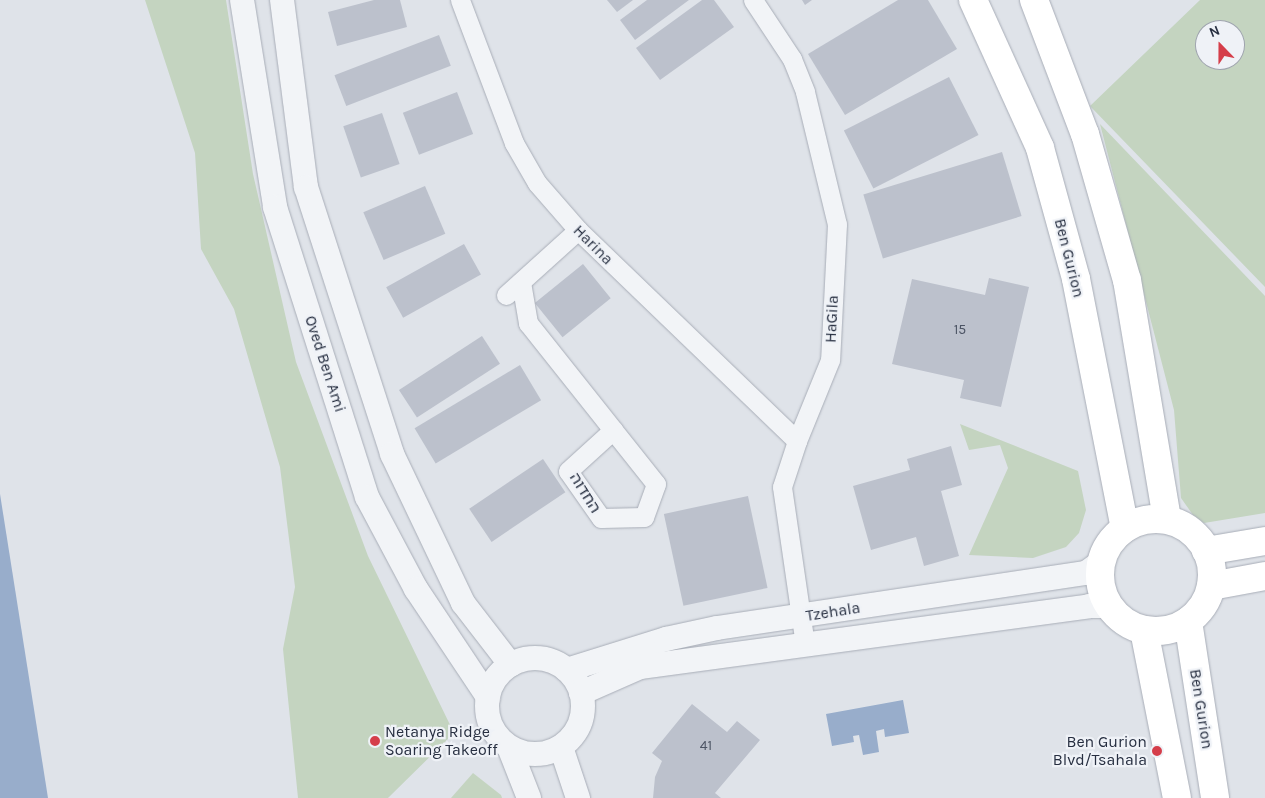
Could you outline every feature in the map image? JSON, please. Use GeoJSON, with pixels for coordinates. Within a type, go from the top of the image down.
{"type":"FeatureCollection","features":[{"type":"Feature","properties":{"kind":"main road","name":"Ben Gurion"},"geometry":{"type":"LineString","coordinates":[[973,0],[1040,148],[1076,279],[1125,528]]}},
{"type":"Feature","properties":{"kind":"main road"},"geometry":{"type":"LineString","coordinates":[[1034,0],[1085,134],[1127,280],[1167,520]]}},
{"type":"Feature","properties":{"kind":"main road"},"geometry":{"type":"LineString","coordinates":[[1167,520],[1183,526],[1197,537],[1206,551],[1212,574],[1211,586],[1199,610],[1188,621],[1160,631],[1144,630],[1130,625],[1108,606],[1099,578],[1100,563],[1114,538],[1125,528],[1138,521],[1167,520]]}},
{"type":"Feature","properties":{"kind":"main road"},"geometry":{"type":"LineString","coordinates":[[1206,551],[1265,541]]}},
{"type":"Feature","properties":{"kind":"main road"},"geometry":{"type":"LineString","coordinates":[[1211,586],[1265,576]]}},
{"type":"Feature","properties":{"kind":"main road","name":"Ben Gurion"},"geometry":{"type":"LineString","coordinates":[[1188,621],[1215,798]]}},
{"type":"Feature","properties":{"kind":"main road"},"geometry":{"type":"LineString","coordinates":[[1144,630],[1177,798]]}},
{"type":"Feature","properties":{"kind":"street","name":"Oved Ben Ami"},"geometry":{"type":"LineString","coordinates":[[242,0],[275,207],[367,496],[416,589],[488,697]]}},
{"type":"Feature","properties":{"kind":"street"},"geometry":{"type":"LineString","coordinates":[[282,0],[306,187],[392,454],[463,603],[511,665]]}},
{"type":"Feature","properties":{"kind":"street","name":"Harina"},"geometry":{"type":"LineString","coordinates":[[460,0],[514,143],[537,183],[578,230],[796,441]]}},
{"type":"Feature","properties":{"kind":"street","name":"HaGila"},"geometry":{"type":"LineString","coordinates":[[753,0],[792,59],[805,92],[837,224],[830,360],[796,441],[782,486],[805,645]]}},
{"type":"Feature","properties":{"kind":"street"},"geometry":{"type":"LineString","coordinates":[[506,295],[578,230]]}},
{"type":"Feature","properties":{"kind":"street","name":"החדוה"},"geometry":{"type":"LineString","coordinates":[[521,282],[528,323],[656,484],[644,517],[601,518],[568,471],[613,430]]}},
{"type":"Feature","properties":{"kind":"street","name":"Tzehala"},"geometry":{"type":"LineString","coordinates":[[567,670],[666,639],[1086,573],[1100,563]]}},
{"type":"Feature","properties":{"kind":"street","name":"Tzehala"},"geometry":{"type":"LineString","coordinates":[[582,693],[640,668],[1089,606],[1108,606]]}},
{"type":"Feature","properties":{"kind":"street"},"geometry":{"type":"LineString","coordinates":[[509,746],[535,756],[561,747],[580,725],[584,706],[582,693],[567,670],[554,661],[535,658],[511,665],[500,672],[488,697],[490,725],[509,746],[529,798]]}},
{"type":"Feature","properties":{"kind":"street"},"geometry":{"type":"LineString","coordinates":[[561,747],[578,798]]}},
{"type":"Feature","properties":{"kind":"green space"},"geometry":{"type":"Polygon","coordinates":[[[145,0],[226,0],[253,174],[296,362],[368,556],[454,733],[388,798],[298,798],[283,649],[295,587],[280,467],[234,309],[201,249],[195,153],[145,0]]]}},
{"type":"Feature","properties":{"kind":"green space"},"geometry":{"type":"Polygon","coordinates":[[[1200,0],[1265,0],[1265,287],[1090,106],[1200,0]]]}},
{"type":"Feature","properties":{"kind":"green space"},"geometry":{"type":"Polygon","coordinates":[[[1100,124],[1265,296],[1265,513],[1204,523],[1193,515],[1181,498],[1174,410],[1100,124]]]}},
{"type":"Feature","properties":{"kind":"green space"},"geometry":{"type":"Polygon","coordinates":[[[960,424],[1078,471],[1086,510],[1079,533],[1066,547],[1033,558],[969,555],[1008,468],[1000,445],[969,450],[960,424]]]}},
{"type":"Feature","properties":{"kind":"green space"},"geometry":{"type":"Polygon","coordinates":[[[473,773],[501,795],[502,798],[451,798],[473,773]]]}},
{"type":"Feature","properties":{"kind":"water"},"geometry":{"type":"Polygon","coordinates":[[[0,494],[48,798],[0,798],[0,494]]]}},
{"type":"Feature","properties":{"kind":"water"},"geometry":{"type":"Polygon","coordinates":[[[903,700],[909,733],[885,737],[884,729],[876,731],[879,752],[863,755],[859,735],[853,736],[854,742],[832,746],[826,714],[903,700]]]}},
{"type":"Feature","properties":{"kind":"building"},"geometry":{"type":"Polygon","coordinates":[[[374,0],[400,0],[407,27],[337,46],[328,12],[374,0]]]}},
{"type":"Feature","properties":{"kind":"building"},"geometry":{"type":"Polygon","coordinates":[[[607,0],[633,0],[617,12],[607,0]]]}},
{"type":"Feature","properties":{"kind":"building"},"geometry":{"type":"Polygon","coordinates":[[[647,0],[689,0],[635,40],[620,20],[647,0]]]}},
{"type":"Feature","properties":{"kind":"building"},"geometry":{"type":"Polygon","coordinates":[[[702,0],[714,0],[734,27],[660,80],[636,48],[702,0]]]}},
{"type":"Feature","properties":{"kind":"building"},"geometry":{"type":"Polygon","coordinates":[[[802,0],[812,0],[805,5],[802,0]]]}},
{"type":"Feature","properties":{"kind":"building"},"geometry":{"type":"Polygon","coordinates":[[[898,0],[928,0],[957,49],[845,115],[808,54],[898,0]]]}},
{"type":"Feature","properties":{"kind":"building"},"geometry":{"type":"Polygon","coordinates":[[[439,35],[451,66],[346,106],[334,75],[439,35]]]}},
{"type":"Feature","properties":{"kind":"building"},"geometry":{"type":"Polygon","coordinates":[[[949,77],[979,135],[873,188],[844,131],[949,77]]]}},
{"type":"Feature","properties":{"kind":"building"},"geometry":{"type":"Polygon","coordinates":[[[457,92],[473,134],[419,155],[403,113],[457,92]]]}},
{"type":"Feature","properties":{"kind":"building"},"geometry":{"type":"Polygon","coordinates":[[[382,113],[400,164],[361,177],[343,126],[382,113]]]}},
{"type":"Feature","properties":{"kind":"building"},"geometry":{"type":"Polygon","coordinates":[[[1002,152],[1022,216],[883,258],[863,194],[1002,152]]]}},
{"type":"Feature","properties":{"kind":"building"},"geometry":{"type":"Polygon","coordinates":[[[425,186],[445,234],[384,260],[363,212],[425,186]]]}},
{"type":"Feature","properties":{"kind":"building"},"geometry":{"type":"Polygon","coordinates":[[[464,244],[481,275],[403,318],[386,287],[464,244]]]}},
{"type":"Feature","properties":{"kind":"building"},"geometry":{"type":"Polygon","coordinates":[[[583,264],[611,298],[563,337],[535,303],[583,264]]]}},
{"type":"Feature","properties":{"kind":"building"},"geometry":{"type":"Polygon","coordinates":[[[989,278],[1029,287],[1001,407],[960,398],[964,380],[892,364],[912,279],[985,295],[989,278]]]}},
{"type":"Feature","properties":{"kind":"building"},"geometry":{"type":"Polygon","coordinates":[[[482,336],[500,364],[417,418],[399,390],[482,336]]]}},
{"type":"Feature","properties":{"kind":"building"},"geometry":{"type":"Polygon","coordinates":[[[520,365],[541,400],[436,463],[415,428],[520,365]]]}},
{"type":"Feature","properties":{"kind":"building"},"geometry":{"type":"Polygon","coordinates":[[[951,446],[962,485],[941,491],[959,556],[924,566],[916,537],[871,550],[853,486],[910,470],[907,459],[951,446]]]}},
{"type":"Feature","properties":{"kind":"building"},"geometry":{"type":"Polygon","coordinates":[[[543,459],[565,492],[492,542],[469,509],[543,459]]]}},
{"type":"Feature","properties":{"kind":"building"},"geometry":{"type":"Polygon","coordinates":[[[748,496],[768,588],[683,606],[664,514],[748,496]]]}},
{"type":"Feature","properties":{"kind":"building"},"geometry":{"type":"Polygon","coordinates":[[[692,704],[727,732],[737,721],[760,740],[715,793],[721,798],[653,798],[655,777],[662,761],[652,753],[692,704]]]}},
{"type":"Feature","properties":{"kind":"place","name":"Netanya Ridge Soaring Takeoff"},"geometry":{"type":"Point","coordinates":[375,741]}},
{"type":"Feature","properties":{"kind":"place","name":"Ben Gurion Blvd/Tsahala"},"geometry":{"type":"Point","coordinates":[1157,751]}}]}
